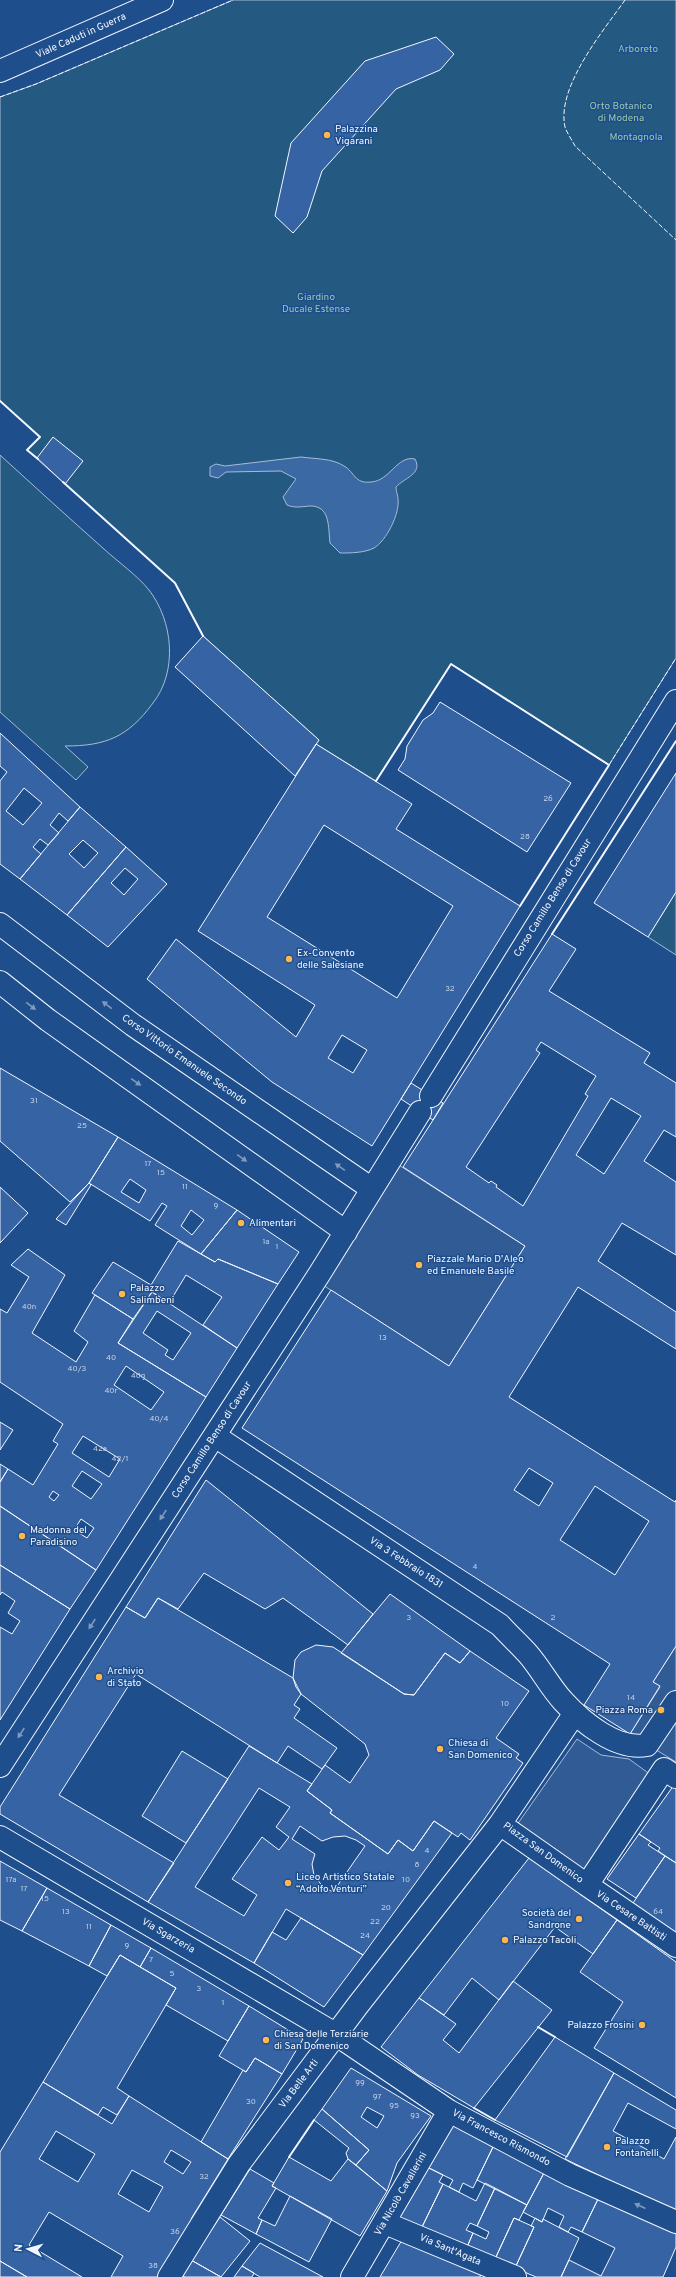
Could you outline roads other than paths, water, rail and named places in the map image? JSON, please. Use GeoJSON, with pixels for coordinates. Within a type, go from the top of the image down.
{"type":"FeatureCollection","features":[{"type":"Feature","properties":{"kind":"street","name":"Viale Caduti in Guerra"},"geometry":{"type":"LineString","coordinates":[[0,71],[162,0]]}},
{"type":"Feature","properties":{"kind":"street","name":"Corso Camillo Benso di Cavour"},"geometry":{"type":"LineString","coordinates":[[0,1766],[346,1232],[676,701]]}},
{"type":"Feature","properties":{"kind":"street","name":"Corso Vittorio Emanuele Secondo"},"geometry":{"type":"LineString","coordinates":[[0,925],[133,1025],[372,1189]]}},
{"type":"Feature","properties":{"kind":"street"},"geometry":{"type":"LineString","coordinates":[[0,982],[48,1020],[346,1232]]}},
{"type":"Feature","properties":{"kind":"street","name":"Via 3 Febbraio 1831"},"geometry":{"type":"LineString","coordinates":[[215,1436],[500,1625],[528,1654],[562,1700],[575,1713]]}},
{"type":"Feature","properties":{"kind":"street"},"geometry":{"type":"LineString","coordinates":[[575,1713],[611,1740],[629,1746],[647,1745],[676,1702]]}},
{"type":"Feature","properties":{"kind":"street","name":"Piazza San Domenico"},"geometry":{"type":"LineString","coordinates":[[575,1713],[500,1824],[587,1885],[670,1773]]}},
{"type":"Feature","properties":{"kind":"street","name":"Via Belle Arti"},"geometry":{"type":"LineString","coordinates":[[169,2277],[239,2164],[500,1824]]}},
{"type":"Feature","properties":{"kind":"street","name":"Via Sgarzeria"},"geometry":{"type":"LineString","coordinates":[[0,1837],[337,2035]]}},
{"type":"Feature","properties":{"kind":"street","name":"Via Cesare Battisti"},"geometry":{"type":"LineString","coordinates":[[587,1885],[676,1946]]}},
{"type":"Feature","properties":{"kind":"street","name":"Via Francesco Rismondo"},"geometry":{"type":"LineString","coordinates":[[337,2035],[449,2111],[570,2175],[676,2222]]}},
{"type":"Feature","properties":{"kind":"street","name":"Via Nicolò Cavallerini"},"geometry":{"type":"LineString","coordinates":[[352,2277],[385,2223],[449,2111]]}},
{"type":"Feature","properties":{"kind":"street","name":"Via Sant'Agata"},"geometry":{"type":"LineString","coordinates":[[385,2223],[515,2277]]}},
{"type":"Feature","properties":{"kind":"place","name":"Palazzina Vigarani"},"geometry":{"type":"Point","coordinates":[327,135]}},
{"type":"Feature","properties":{"kind":"place","name":"Ex-Convento delle Salesiane"},"geometry":{"type":"Point","coordinates":[289,959]}},
{"type":"Feature","properties":{"kind":"place","name":"Alimentari"},"geometry":{"type":"Point","coordinates":[241,1223]}},
{"type":"Feature","properties":{"kind":"place","name":"Piazzale Mario D'Aleo ed Emanuele Basile"},"geometry":{"type":"Point","coordinates":[419,1265]}},
{"type":"Feature","properties":{"kind":"place","name":"Palazzo Salimbeni"},"geometry":{"type":"Point","coordinates":[122,1294]}},
{"type":"Feature","properties":{"kind":"place","name":"Madonna del Paradisino"},"geometry":{"type":"Point","coordinates":[22,1536]}},
{"type":"Feature","properties":{"kind":"place","name":"Archivio di Stato"},"geometry":{"type":"Point","coordinates":[99,1677]}},
{"type":"Feature","properties":{"kind":"place","name":"Piazza Roma"},"geometry":{"type":"Point","coordinates":[661,1710]}},
{"type":"Feature","properties":{"kind":"place","name":"Chiesa di San Domenico"},"geometry":{"type":"Point","coordinates":[440,1749]}},
{"type":"Feature","properties":{"kind":"place","name":"Liceo Artistico Statale “Adolfo Venturi”"},"geometry":{"type":"Point","coordinates":[288,1883]}},
{"type":"Feature","properties":{"kind":"place","name":"Società del Sandrone"},"geometry":{"type":"Point","coordinates":[579,1919]}},
{"type":"Feature","properties":{"kind":"place","name":"Palazzo Tacoli"},"geometry":{"type":"Point","coordinates":[505,1940]}},
{"type":"Feature","properties":{"kind":"place","name":"Palazzo Frosini"},"geometry":{"type":"Point","coordinates":[642,2025]}},
{"type":"Feature","properties":{"kind":"place","name":"Chiesa delle Terziarie di San Domenico"},"geometry":{"type":"Point","coordinates":[266,2040]}},
{"type":"Feature","properties":{"kind":"place","name":"Palazzo Fontanelli"},"geometry":{"type":"Point","coordinates":[607,2147]}},
{"type":"Feature","properties":{"kind":"park label","name":"Arboreto"},"geometry":{"type":"Point","coordinates":[638,49]}},
{"type":"Feature","properties":{"kind":"park label","name":"Orto Botanico di Modena"},"geometry":{"type":"Point","coordinates":[621,112]}},
{"type":"Feature","properties":{"kind":"park label","name":"Montagnola"},"geometry":{"type":"Point","coordinates":[636,137]}},
{"type":"Feature","properties":{"kind":"park label","name":"Giardino Ducale Estense"},"geometry":{"type":"Point","coordinates":[316,302]}}]}
